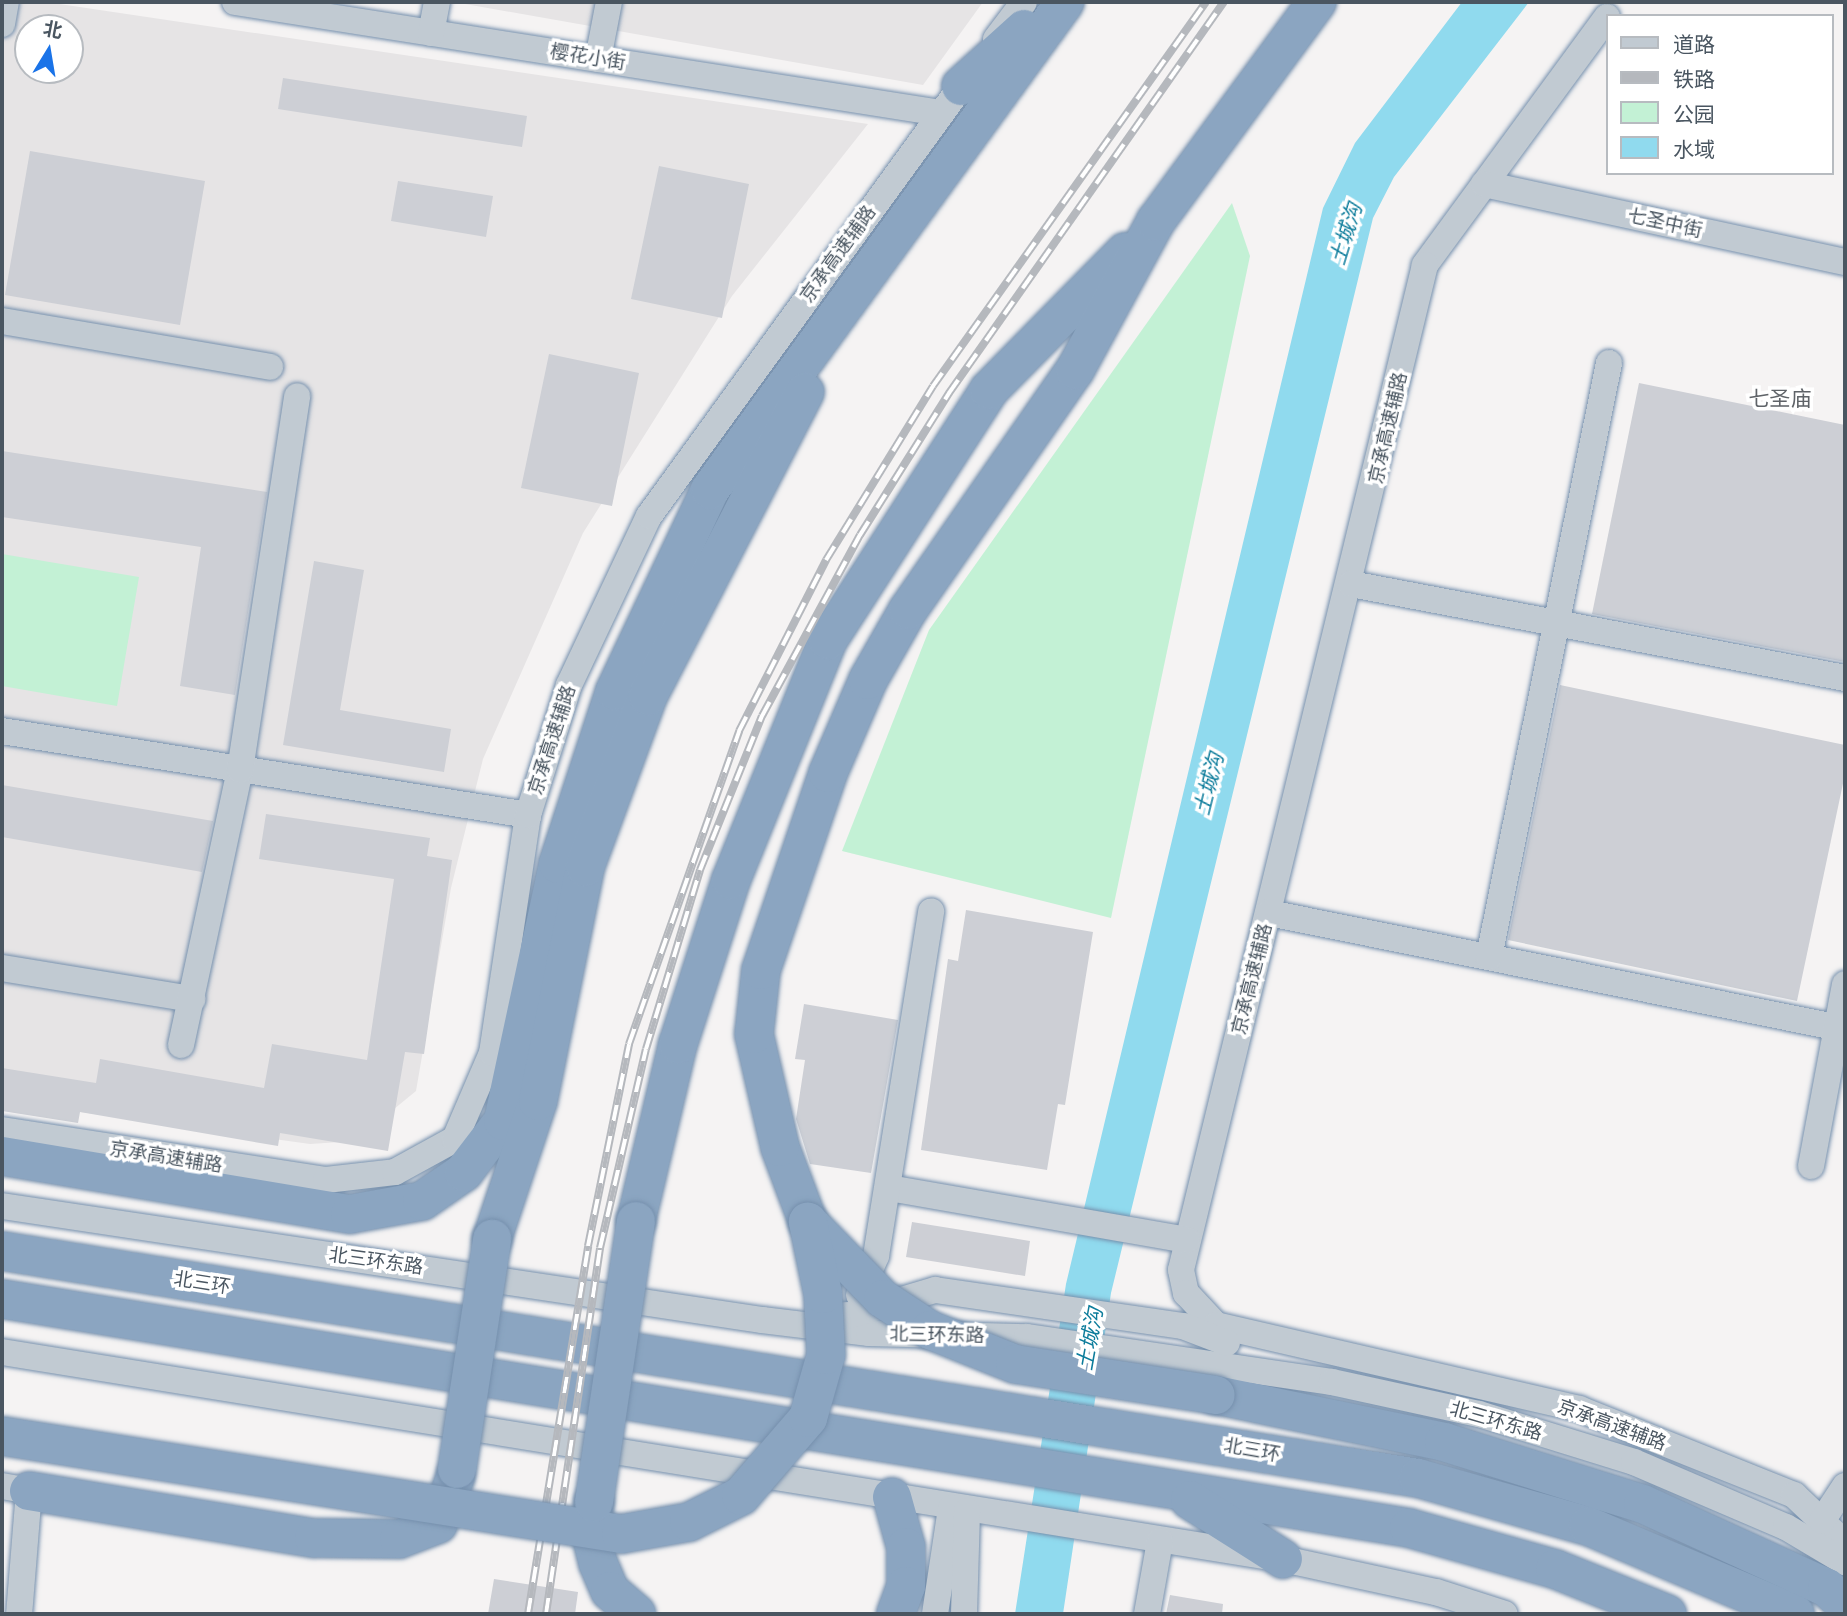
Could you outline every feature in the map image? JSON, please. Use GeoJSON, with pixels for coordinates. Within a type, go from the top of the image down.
{"type":"FeatureCollection","features":[{"type":"Feature","properties":{"kind":"highway"},"geometry":{"type":"LineString","coordinates":[[951,99],[1054,2]]}},
{"type":"Feature","properties":{"kind":"highway"},"geometry":{"type":"LineString","coordinates":[[2,1156],[350,1214],[422,1201],[464,1172],[503,1121],[558,864],[615,691],[710,490],[1065,2]]}},
{"type":"Feature","properties":{"kind":"highway"},"geometry":{"type":"LineString","coordinates":[[636,1614],[610,1591],[598,1563],[591,1535],[636,1221],[678,1044],[731,880],[828,640],[989,390],[1156,220],[1317,2]]}},
{"type":"Feature","properties":{"kind":"highway"},"geometry":{"type":"LineString","coordinates":[[2,1436],[621,1534],[689,1522],[741,1496],[808,1418],[826,1355],[823,1294],[808,1222],[780,1147],[754,1034],[761,970],[792,869],[868,680],[949,551],[1075,370],[1156,220]]}},
{"type":"Feature","properties":{"kind":"highway"},"geometry":{"type":"LineString","coordinates":[[16,1489],[314,1538],[399,1539],[438,1524],[457,1469],[492,1239],[538,1101],[586,867],[648,696],[881,252]]}},
{"type":"Feature","properties":{"kind":"highway"},"geometry":{"type":"LineString","coordinates":[[808,1222],[883,1299],[930,1331],[1015,1364],[1216,1395],[1444,1441],[1643,1504],[1827,1588],[1845,1604]]}},
{"type":"Feature","properties":{"kind":"highway","name":"北三环"},"geometry":{"type":"LineString","coordinates":[[2,1251],[1419,1478],[1588,1525],[1795,1614]]}},
{"type":"Feature","properties":{"kind":"highway"},"geometry":{"type":"LineString","coordinates":[[2,1300],[682,1406],[974,1459],[1409,1528],[1555,1569],[1667,1614]]}},
{"type":"Feature","properties":{"kind":"highway"},"geometry":{"type":"LineString","coordinates":[[1180,1493],[1283,1559]]}},
{"type":"Feature","properties":{"kind":"highway"},"geometry":{"type":"LineString","coordinates":[[892,1497],[906,1547],[906,1586],[896,1614]]}},
{"type":"Feature","properties":{"kind":"street"},"geometry":{"type":"LineString","coordinates":[[2,24],[6,2]]}},
{"type":"Feature","properties":{"kind":"street","name":"樱花小街"},"geometry":{"type":"LineString","coordinates":[[235,2],[598,59],[951,99]]}},
{"type":"Feature","properties":{"kind":"street"},"geometry":{"type":"LineString","coordinates":[[431,33],[438,2]]}},
{"type":"Feature","properties":{"kind":"street"},"geometry":{"type":"LineString","coordinates":[[598,59],[608,2]]}},
{"type":"Feature","properties":{"kind":"street","name":"京承高速辅路"},"geometry":{"type":"LineString","coordinates":[[2,1130],[326,1180],[395,1172],[455,1139],[492,1053],[528,815],[569,684],[649,516],[1024,2]]}},
{"type":"Feature","properties":{"kind":"street","name":"京承高速辅路"},"geometry":{"type":"LineString","coordinates":[[1605,20],[1425,265],[1351,584],[1186,1240],[1186,1293],[1216,1325],[1579,1409],[1794,1495],[1845,1543]]}},
{"type":"Feature","properties":{"kind":"street","name":"七圣中街"},"geometry":{"type":"LineString","coordinates":[[1484,184],[1845,262]]}},
{"type":"Feature","properties":{"kind":"street"},"geometry":{"type":"LineString","coordinates":[[2,321],[270,367]]}},
{"type":"Feature","properties":{"kind":"street"},"geometry":{"type":"LineString","coordinates":[[1489,957],[1609,363]]}},
{"type":"Feature","properties":{"kind":"street"},"geometry":{"type":"LineString","coordinates":[[181,1045],[240,770],[297,396]]}},
{"type":"Feature","properties":{"kind":"street"},"geometry":{"type":"LineString","coordinates":[[1351,584],[1845,678]]}},
{"type":"Feature","properties":{"kind":"street"},"geometry":{"type":"LineString","coordinates":[[2,731],[528,815]]}},
{"type":"Feature","properties":{"kind":"street"},"geometry":{"type":"LineString","coordinates":[[843,1315],[876,1256],[932,911]]}},
{"type":"Feature","properties":{"kind":"street"},"geometry":{"type":"LineString","coordinates":[[1269,913],[1841,1028]]}},
{"type":"Feature","properties":{"kind":"street"},"geometry":{"type":"LineString","coordinates":[[2,968],[192,999]]}},
{"type":"Feature","properties":{"kind":"street"},"geometry":{"type":"LineString","coordinates":[[1811,1166],[1841,1028],[1845,984]]}},
{"type":"Feature","properties":{"kind":"street"},"geometry":{"type":"LineString","coordinates":[[889,1188],[1079,1219],[1186,1240]]}},
{"type":"Feature","properties":{"kind":"street","name":"北三环东路"},"geometry":{"type":"LineString","coordinates":[[2,1206],[762,1320],[869,1333],[1027,1337],[1332,1382],[1479,1414],[1634,1462],[1786,1527],[1845,1562]]}},
{"type":"Feature","properties":{"kind":"street"},"geometry":{"type":"LineString","coordinates":[[762,1320],[843,1315],[935,1290],[1183,1326],[1332,1382]]}},
{"type":"Feature","properties":{"kind":"street"},"geometry":{"type":"LineString","coordinates":[[2,1352],[1147,1540],[1283,1559],[1505,1614]]}},
{"type":"Feature","properties":{"kind":"street"},"geometry":{"type":"LineString","coordinates":[[1822,1521],[1845,1486]]}},
{"type":"Feature","properties":{"kind":"street"},"geometry":{"type":"LineString","coordinates":[[16,1489],[19,1614]]}},
{"type":"Feature","properties":{"kind":"street"},"geometry":{"type":"LineString","coordinates":[[935,1614],[959,1509]]}},
{"type":"Feature","properties":{"kind":"street"},"geometry":{"type":"LineString","coordinates":[[959,1509],[964,1614]]}},
{"type":"Feature","properties":{"kind":"street"},"geometry":{"type":"LineString","coordinates":[[1147,1540],[1147,1614]]}},
{"type":"Feature","properties":{"kind":"shaded area"},"geometry":{"type":"Polygon","coordinates":[[[2,2],[46,2],[868,124],[732,296],[583,533],[483,759],[451,888],[416,1091],[355,1141],[310,1144],[2,1101],[2,2]]]}},
{"type":"Feature","properties":{"kind":"shaded area"},"geometry":{"type":"Polygon","coordinates":[[[454,2],[983,2],[923,85],[454,2]]]}},
{"type":"Feature","properties":{"kind":"green space"},"geometry":{"type":"Polygon","coordinates":[[[1232,203],[1250,256],[1111,918],[842,851],[929,630],[1232,203]]]}},
{"type":"Feature","properties":{"kind":"green space"},"geometry":{"type":"Polygon","coordinates":[[[2,554],[139,577],[117,706],[2,686],[2,554]]]}},
{"type":"Feature","properties":{"kind":"water","name":"土城沟"},"geometry":{"type":"Polygon","coordinates":[[[1462,2],[1529,2],[1394,177],[1373,218],[1111,1293],[1063,1614],[1015,1614],[1066,1284],[1323,208],[1355,143],[1462,2]]]}},
{"type":"Feature","properties":{"kind":"building"},"geometry":{"type":"Polygon","coordinates":[[[283,78],[527,116],[522,147],[278,109],[283,78]]]}},
{"type":"Feature","properties":{"kind":"building"},"geometry":{"type":"Polygon","coordinates":[[[30,151],[205,181],[180,325],[5,295],[30,151]]]}},
{"type":"Feature","properties":{"kind":"building"},"geometry":{"type":"Polygon","coordinates":[[[659,166],[749,184],[722,318],[631,299],[659,166]]]}},
{"type":"Feature","properties":{"kind":"building"},"geometry":{"type":"Polygon","coordinates":[[[398,181],[493,196],[486,237],[391,221],[398,181]]]}},
{"type":"Feature","properties":{"kind":"building"},"geometry":{"type":"Polygon","coordinates":[[[549,354],[639,373],[612,506],[521,488],[549,354]]]}},
{"type":"Feature","properties":{"kind":"building"},"geometry":{"type":"Polygon","coordinates":[[[1639,383],[1845,425],[1845,662],[1592,614],[1639,383]]]}},
{"type":"Feature","properties":{"kind":"building"},"geometry":{"type":"Polygon","coordinates":[[[2,451],[267,492],[235,695],[180,686],[201,547],[2,517],[2,451]]]}},
{"type":"Feature","properties":{"kind":"building"},"geometry":{"type":"Polygon","coordinates":[[[314,561],[364,570],[340,710],[451,729],[444,772],[283,745],[314,561]]]}},
{"type":"Feature","properties":{"kind":"building"},"geometry":{"type":"Polygon","coordinates":[[[1560,685],[1845,745],[1845,774],[1797,1001],[1508,940],[1560,685]]]}},
{"type":"Feature","properties":{"kind":"building"},"geometry":{"type":"Polygon","coordinates":[[[2,785],[213,821],[202,872],[2,837],[2,785]]]}},
{"type":"Feature","properties":{"kind":"building"},"geometry":{"type":"Polygon","coordinates":[[[266,814],[430,838],[427,856],[452,860],[424,1054],[405,1052],[388,1151],[280,1133],[278,1146],[80,1112],[78,1123],[2,1111],[2,1068],[96,1083],[100,1059],[264,1088],[272,1044],[367,1060],[394,879],[259,859],[266,814]]]}},
{"type":"Feature","properties":{"kind":"building"},"geometry":{"type":"Polygon","coordinates":[[[966,910],[1093,932],[1065,1105],[1058,1104],[1047,1170],[921,1150],[948,959],[958,961],[966,910]]]}},
{"type":"Feature","properties":{"kind":"building"},"geometry":{"type":"Polygon","coordinates":[[[804,1004],[898,1020],[871,1173],[810,1164],[796,1119],[805,1060],[795,1059],[804,1004]]]}},
{"type":"Feature","properties":{"kind":"building"},"geometry":{"type":"Polygon","coordinates":[[[912,1222],[1030,1241],[1025,1276],[906,1257],[912,1222]]]}},
{"type":"Feature","properties":{"kind":"building"},"geometry":{"type":"Polygon","coordinates":[[[494,1579],[578,1592],[575,1614],[488,1614],[494,1579]]]}},
{"type":"Feature","properties":{"kind":"building"},"geometry":{"type":"Polygon","coordinates":[[[1170,1595],[1223,1604],[1222,1614],[1166,1614],[1170,1595]]]}},
{"type":"Feature","properties":{"kind":"railway"},"geometry":{"type":"LineString","coordinates":[[528,1614],[588,1246],[629,1044],[739,731],[826,560],[933,386],[1206,2]]}},
{"type":"Feature","properties":{"kind":"railway"},"geometry":{"type":"LineString","coordinates":[[546,1614],[600,1248],[646,1049],[700,870],[762,716],[860,535],[949,393],[1224,2]]}},
{"type":"Feature","properties":{"kind":"district","name":"七圣庙"},"geometry":{"type":"Point","coordinates":[1780,399]}}]}
